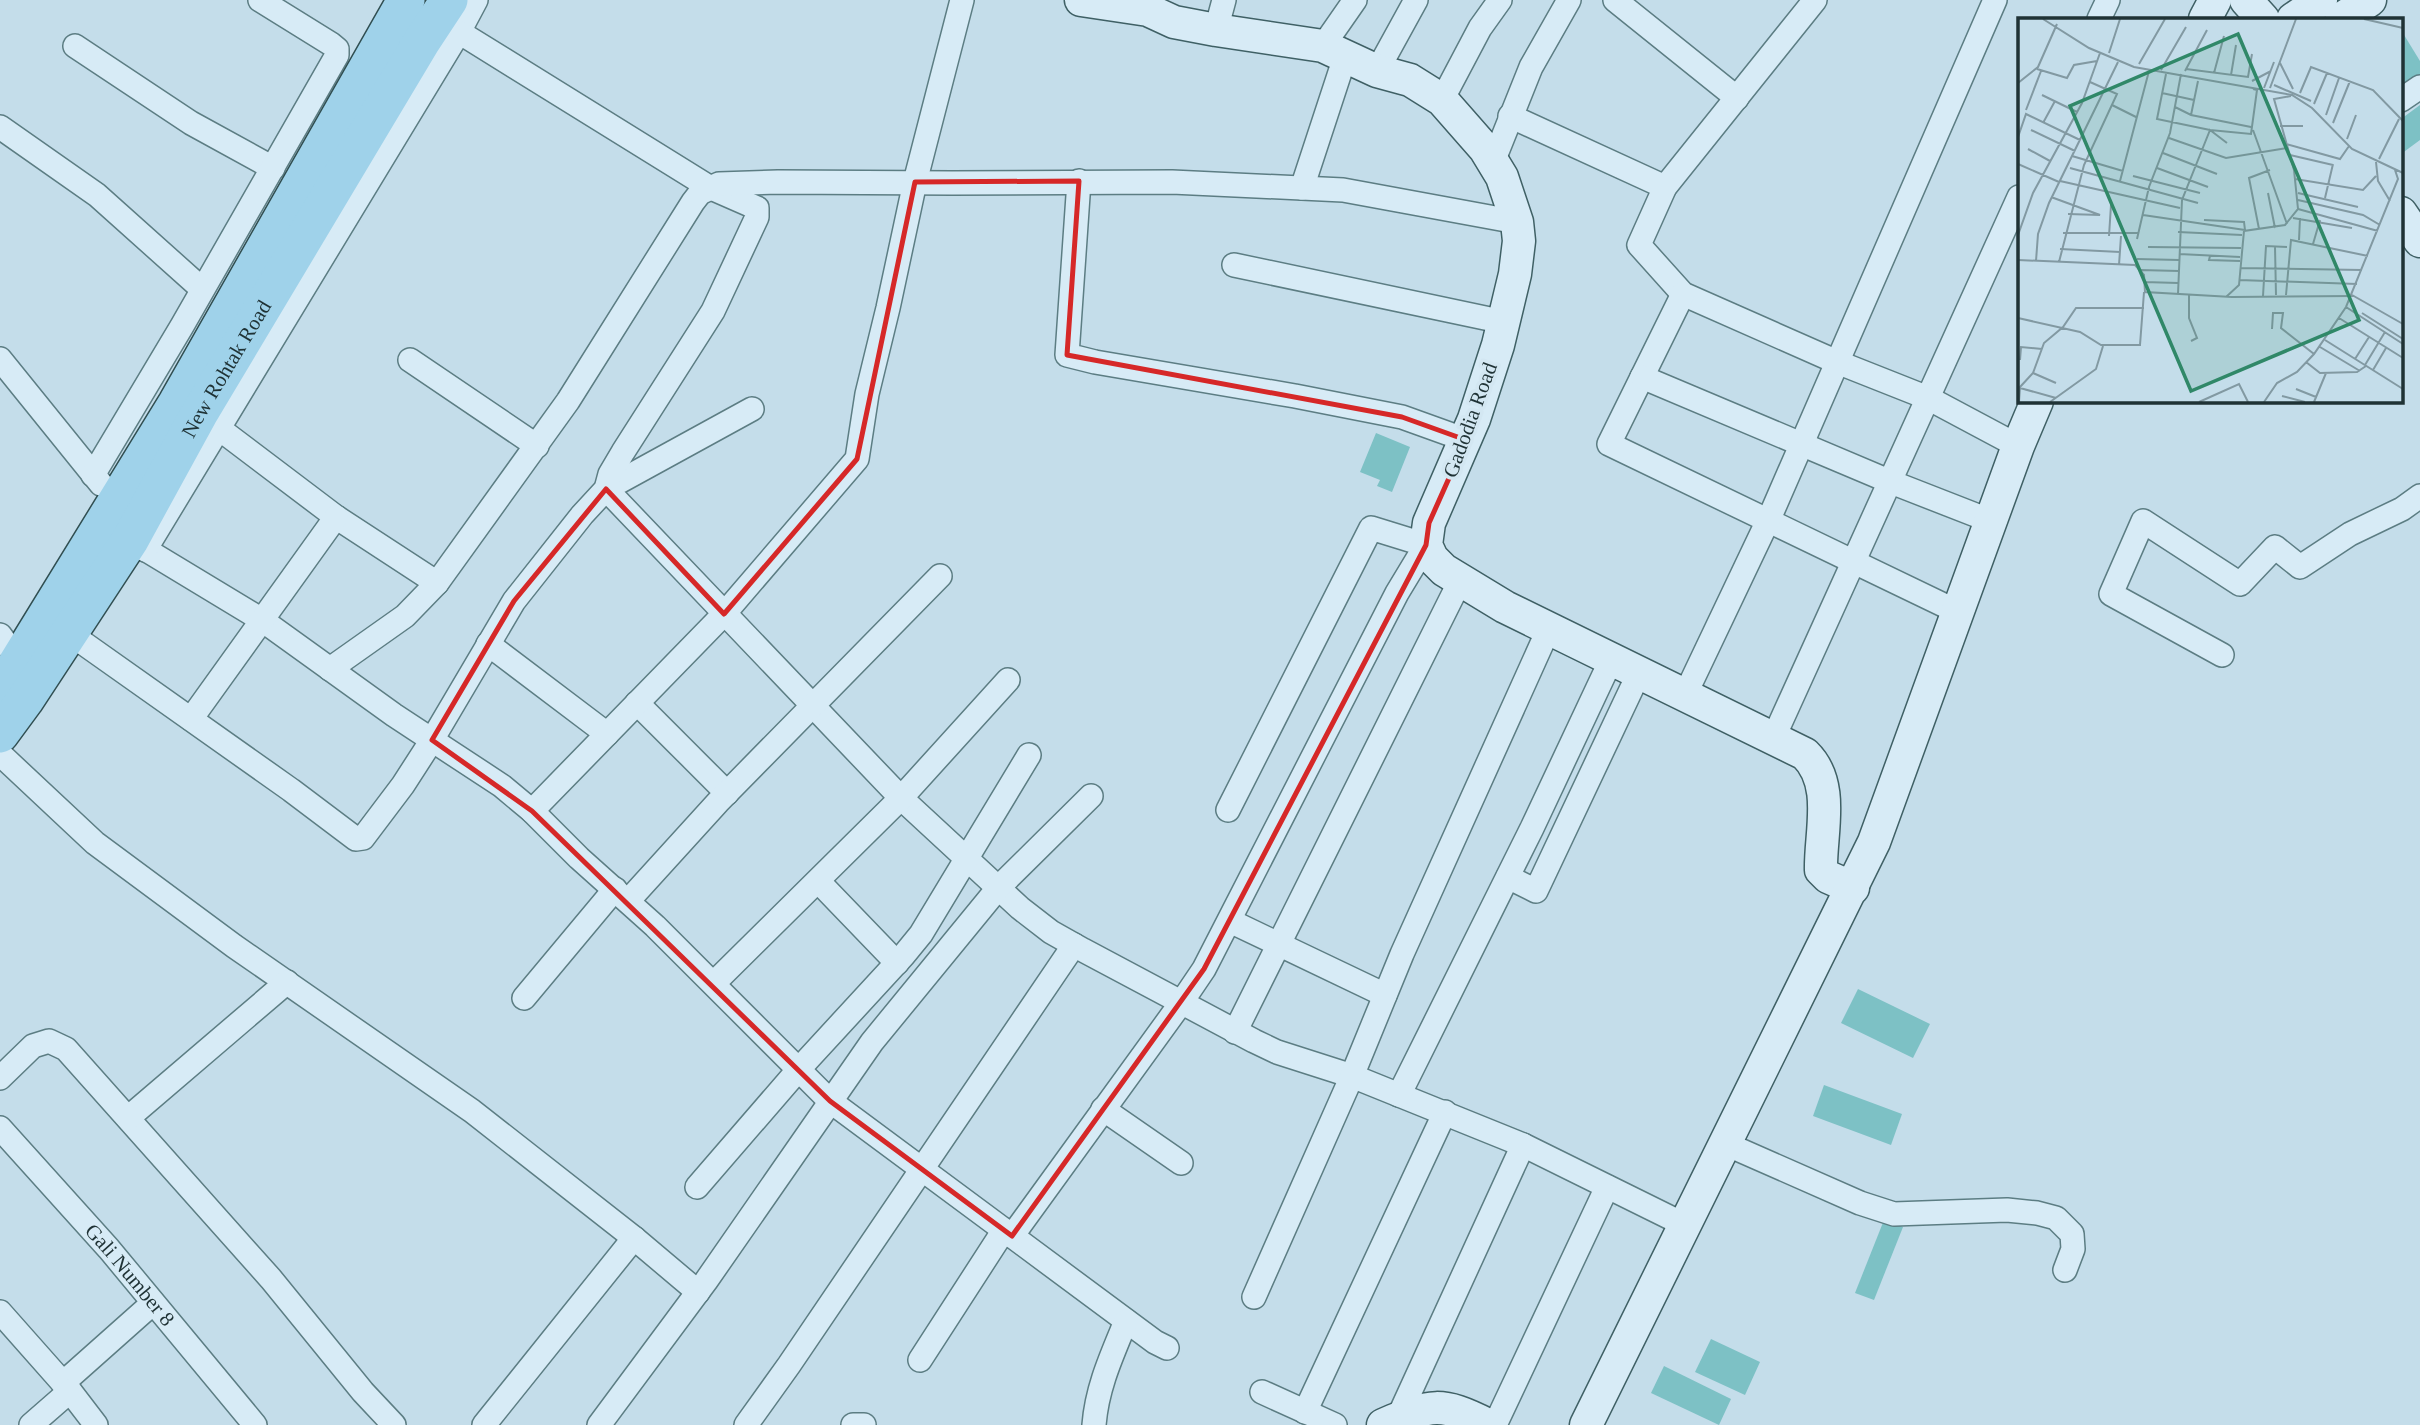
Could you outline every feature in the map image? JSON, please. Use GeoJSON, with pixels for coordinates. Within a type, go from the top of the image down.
{"type":"FeatureCollection","features":[{"type":"Feature","properties":{"kind":"main road"},"geometry":{"type":"LineString","coordinates":[[378,0],[380,43]]}},
{"type":"Feature","properties":{"kind":"main road","name":"New Rohtak Road"},"geometry":{"type":"LineString","coordinates":[[0,734],[69,633],[117,518],[177,403],[406,0]]}},
{"type":"Feature","properties":{"kind":"main road","name":"New Rohtak Road"},"geometry":{"type":"LineString","coordinates":[[6,662],[200,414],[422,41],[454,16]]}},
{"type":"Feature","properties":{"kind":"street"},"geometry":{"type":"LineString","coordinates":[[117,518],[202,289],[335,61],[337,49],[260,0]]}},
{"type":"Feature","properties":{"kind":"street"},"geometry":{"type":"LineString","coordinates":[[117,518],[217,427],[454,16],[476,0]]}},
{"type":"Feature","properties":{"kind":"street"},"geometry":{"type":"LineString","coordinates":[[532,811],[724,614],[857,460],[867,394],[915,182],[962,0]]}},
{"type":"Feature","properties":{"kind":"street","name":"Gadodia Road"},"geometry":{"type":"LineString","coordinates":[[1081,0],[1148,10],[1174,22],[1220,15],[1334,52],[1377,71],[1410,80],[1442,100],[1485,149],[1510,197],[1517,222],[1519,241],[1515,274],[1504,322],[1466,440],[1429,523],[1426,545]]}},
{"type":"Feature","properties":{"kind":"street"},"geometry":{"type":"LineString","coordinates":[[1302,188],[1334,52],[1355,0]]}},
{"type":"Feature","properties":{"kind":"street"},"geometry":{"type":"LineString","coordinates":[[1377,71],[1416,0]]}},
{"type":"Feature","properties":{"kind":"street"},"geometry":{"type":"LineString","coordinates":[[1442,100],[1480,28],[1500,0]]}},
{"type":"Feature","properties":{"kind":"street"},"geometry":{"type":"LineString","coordinates":[[1493,162],[1531,68],[1569,0]]}},
{"type":"Feature","properties":{"kind":"street"},"geometry":{"type":"LineString","coordinates":[[1615,0],[1737,97]]}},
{"type":"Feature","properties":{"kind":"street"},"geometry":{"type":"LineString","coordinates":[[1815,0],[1665,187],[1639,245],[1683,294],[1837,362],[1928,398],[2018,446]]}},
{"type":"Feature","properties":{"kind":"street"},"geometry":{"type":"LineString","coordinates":[[1685,695],[1767,522],[1995,0]]}},
{"type":"Feature","properties":{"kind":"street"},"geometry":{"type":"LineString","coordinates":[[2099,18],[2108,0]]}},
{"type":"Feature","properties":{"kind":"street"},"geometry":{"type":"LineString","coordinates":[[2206,18],[2215,0]]}},
{"type":"Feature","properties":{"kind":"street"},"geometry":{"type":"LineString","coordinates":[[2246,0],[2262,18]]}},
{"type":"Feature","properties":{"kind":"street"},"geometry":{"type":"LineString","coordinates":[[2294,18],[2321,0]]}},
{"type":"Feature","properties":{"kind":"street"},"geometry":{"type":"LineString","coordinates":[[2343,18],[2370,0]]}},
{"type":"Feature","properties":{"kind":"street"},"geometry":{"type":"LineString","coordinates":[[454,16],[709,187],[755,206],[758,212],[713,311],[623,452],[610,474],[606,489]]}},
{"type":"Feature","properties":{"kind":"street"},"geometry":{"type":"LineString","coordinates":[[75,46],[191,123],[273,168]]}},
{"type":"Feature","properties":{"kind":"street"},"geometry":{"type":"LineString","coordinates":[[2402,99],[2420,87]]}},
{"type":"Feature","properties":{"kind":"street"},"geometry":{"type":"LineString","coordinates":[[1510,116],[1665,187]]}},
{"type":"Feature","properties":{"kind":"street"},"geometry":{"type":"LineString","coordinates":[[0,127],[97,195],[202,289]]}},
{"type":"Feature","properties":{"kind":"street"},"geometry":{"type":"LineString","coordinates":[[1079,181],[1067,355],[1402,416],[1466,440]]}},
{"type":"Feature","properties":{"kind":"street"},"geometry":{"type":"LineString","coordinates":[[330,669],[405,616],[437,583],[537,446],[622,318],[693,202],[709,187],[719,184],[778,182],[1172,182],[1366,193],[1517,222]]}},
{"type":"Feature","properties":{"kind":"street"},"geometry":{"type":"LineString","coordinates":[[1773,738],[2018,199]]}},
{"type":"Feature","properties":{"kind":"street"},"geometry":{"type":"LineString","coordinates":[[2402,214],[2420,241]]}},
{"type":"Feature","properties":{"kind":"street"},"geometry":{"type":"LineString","coordinates":[[1234,265],[1504,322]]}},
{"type":"Feature","properties":{"kind":"street"},"geometry":{"type":"LineString","coordinates":[[1683,294],[1609,444],[1958,612]]}},
{"type":"Feature","properties":{"kind":"street"},"geometry":{"type":"LineString","coordinates":[[0,359],[117,518],[330,669],[502,786],[532,811],[714,983],[830,1101],[1126,1321],[1167,1348]]}},
{"type":"Feature","properties":{"kind":"street"},"geometry":{"type":"LineString","coordinates":[[410,360],[537,446]]}},
{"type":"Feature","properties":{"kind":"street"},"geometry":{"type":"LineString","coordinates":[[1642,377],[1991,521]]}},
{"type":"Feature","properties":{"kind":"street"},"geometry":{"type":"LineString","coordinates":[[1586,1425],[1874,842],[2018,446],[2037,402]]}},
{"type":"Feature","properties":{"kind":"street"},"geometry":{"type":"LineString","coordinates":[[69,633],[359,840],[403,785],[526,584],[582,515],[606,489],[752,409]]}},
{"type":"Feature","properties":{"kind":"street"},"geometry":{"type":"LineString","coordinates":[[217,427],[336,517],[437,583]]}},
{"type":"Feature","properties":{"kind":"street"},"geometry":{"type":"LineString","coordinates":[[606,489],[901,798],[1020,908],[1051,932],[1277,1052],[1352,1076],[1523,1145],[1685,1225]]}},
{"type":"Feature","properties":{"kind":"street"},"geometry":{"type":"LineString","coordinates":[[2221,655],[2111,594],[2143,521],[2240,584],[2274,547],[2300,567],[2350,534],[2402,509],[2420,496]]}},
{"type":"Feature","properties":{"kind":"street"},"geometry":{"type":"LineString","coordinates":[[191,719],[336,517]]}},
{"type":"Feature","properties":{"kind":"street"},"geometry":{"type":"LineString","coordinates":[[1228,810],[1371,528],[1426,545],[1432,558],[1460,581],[1611,660],[1798,749],[1811,760],[1822,785],[1825,806],[1821,870],[1828,877],[1853,888]]}},
{"type":"Feature","properties":{"kind":"street"},"geometry":{"type":"LineString","coordinates":[[920,1360],[1008,1233],[1103,1109],[1204,969],[1397,593],[1426,545]]}},
{"type":"Feature","properties":{"kind":"street"},"geometry":{"type":"LineString","coordinates":[[524,998],[621,895],[814,706],[940,576]]}},
{"type":"Feature","properties":{"kind":"street"},"geometry":{"type":"LineString","coordinates":[[1235,1032],[1460,581]]}},
{"type":"Feature","properties":{"kind":"street"},"geometry":{"type":"LineString","coordinates":[[1254,1297],[1549,628]]}},
{"type":"Feature","properties":{"kind":"street"},"geometry":{"type":"LineString","coordinates":[[488,645],[607,734]]}},
{"type":"Feature","properties":{"kind":"street"},"geometry":{"type":"LineString","coordinates":[[1399,1095],[1508,877],[1611,660]]}},
{"type":"Feature","properties":{"kind":"street"},"geometry":{"type":"LineString","coordinates":[[1508,877],[1536,891],[1639,673]]}},
{"type":"Feature","properties":{"kind":"street"},"geometry":{"type":"LineString","coordinates":[[714,983],[901,798],[1008,680]]}},
{"type":"Feature","properties":{"kind":"street"},"geometry":{"type":"LineString","coordinates":[[637,703],[727,793]]}},
{"type":"Feature","properties":{"kind":"street"},"geometry":{"type":"LineString","coordinates":[[0,754],[95,843],[472,1111],[634,1238],[698,1292]]}},
{"type":"Feature","properties":{"kind":"street"},"geometry":{"type":"LineString","coordinates":[[697,1187],[920,934],[1029,755]]}},
{"type":"Feature","properties":{"kind":"street"},"geometry":{"type":"LineString","coordinates":[[599,1425],[698,1292],[872,1042],[999,887],[1091,796]]}},
{"type":"Feature","properties":{"kind":"street"},"geometry":{"type":"LineString","coordinates":[[817,881],[897,963]]}},
{"type":"Feature","properties":{"kind":"street"},"geometry":{"type":"LineString","coordinates":[[1230,921],[1385,996]]}},
{"type":"Feature","properties":{"kind":"street"},"geometry":{"type":"LineString","coordinates":[[746,1425],[1074,945]]}},
{"type":"Feature","properties":{"kind":"street"},"geometry":{"type":"LineString","coordinates":[[128,1118],[287,982]]}},
{"type":"Feature","properties":{"kind":"street"},"geometry":{"type":"LineString","coordinates":[[0,1078],[33,1046],[49,1041],[66,1049],[271,1279],[363,1392],[394,1425]]}},
{"type":"Feature","properties":{"kind":"street"},"geometry":{"type":"LineString","coordinates":[[1103,1109],[1181,1163]]}},
{"type":"Feature","properties":{"kind":"street"},"geometry":{"type":"LineString","coordinates":[[1305,1412],[1445,1112]]}},
{"type":"Feature","properties":{"kind":"street","name":"Gali Number 8"},"geometry":{"type":"LineString","coordinates":[[0,1128],[109,1249],[255,1425]]}},
{"type":"Feature","properties":{"kind":"street"},"geometry":{"type":"LineString","coordinates":[[1726,1144],[1867,1206],[1894,1214],[2007,1210],[2056,1217],[2072,1234],[2073,1249],[2065,1270]]}},
{"type":"Feature","properties":{"kind":"street"},"geometry":{"type":"LineString","coordinates":[[1391,1422],[1523,1145]]}},
{"type":"Feature","properties":{"kind":"street"},"geometry":{"type":"LineString","coordinates":[[1495,1425],[1607,1187]]}},
{"type":"Feature","properties":{"kind":"street"},"geometry":{"type":"LineString","coordinates":[[484,1425],[634,1238]]}},
{"type":"Feature","properties":{"kind":"street"},"geometry":{"type":"LineString","coordinates":[[31,1425],[66,1387],[153,1303]]}},
{"type":"Feature","properties":{"kind":"street"},"geometry":{"type":"LineString","coordinates":[[0,1312],[96,1425]]}},
{"type":"Feature","properties":{"kind":"street"},"geometry":{"type":"LineString","coordinates":[[1094,1425],[1104,1373],[1126,1321]]}},
{"type":"Feature","properties":{"kind":"street"},"geometry":{"type":"LineString","coordinates":[[1262,1392],[1335,1425]]}},
{"type":"Feature","properties":{"kind":"street"},"geometry":{"type":"LineString","coordinates":[[1391,1422],[1430,1408],[1442,1407],[1464,1413],[1488,1425]]}},
{"type":"Feature","properties":{"kind":"street"},"geometry":{"type":"LineString","coordinates":[[853,1425],[864,1425]]}},
{"type":"Feature","properties":{"kind":"highlighted area"},"geometry":{"type":"Polygon","coordinates":[[[1079,181],[1067,355],[1402,417],[1466,440],[1429,523],[1426,545],[1204,969],[1012,1236],[830,1101],[532,811],[432,740],[514,601],[606,489],[724,614],[857,459],[915,182],[1079,181]]]}},
{"type":"Feature","properties":{"kind":"building"},"geometry":{"type":"Polygon","coordinates":[[[2402,32],[2420,61],[2420,84],[2402,96],[2402,32]]]}},
{"type":"Feature","properties":{"kind":"building"},"geometry":{"type":"Polygon","coordinates":[[[2420,105],[2420,140],[2402,153],[2402,118],[2420,105]]]}},
{"type":"Feature","properties":{"kind":"building"},"geometry":{"type":"Polygon","coordinates":[[[1376,433],[1410,447],[1392,492],[1377,486],[1380,480],[1360,472],[1376,433]]]}},
{"type":"Feature","properties":{"kind":"building"},"geometry":{"type":"Polygon","coordinates":[[[1858,989],[1930,1024],[1913,1058],[1841,1023],[1858,989]]]}},
{"type":"Feature","properties":{"kind":"building"},"geometry":{"type":"Polygon","coordinates":[[[1824,1085],[1902,1114],[1891,1145],[1813,1116],[1824,1085]]]}},
{"type":"Feature","properties":{"kind":"building"},"geometry":{"type":"Polygon","coordinates":[[[1884,1220],[1903,1227],[1874,1300],[1855,1293],[1884,1220]]]}},
{"type":"Feature","properties":{"kind":"building"},"geometry":{"type":"Polygon","coordinates":[[[1711,1339],[1760,1362],[1745,1395],[1695,1372],[1711,1339]]]}},
{"type":"Feature","properties":{"kind":"building"},"geometry":{"type":"Polygon","coordinates":[[[1664,1366],[1731,1399],[1719,1425],[1651,1393],[1664,1366]]]}}]}
